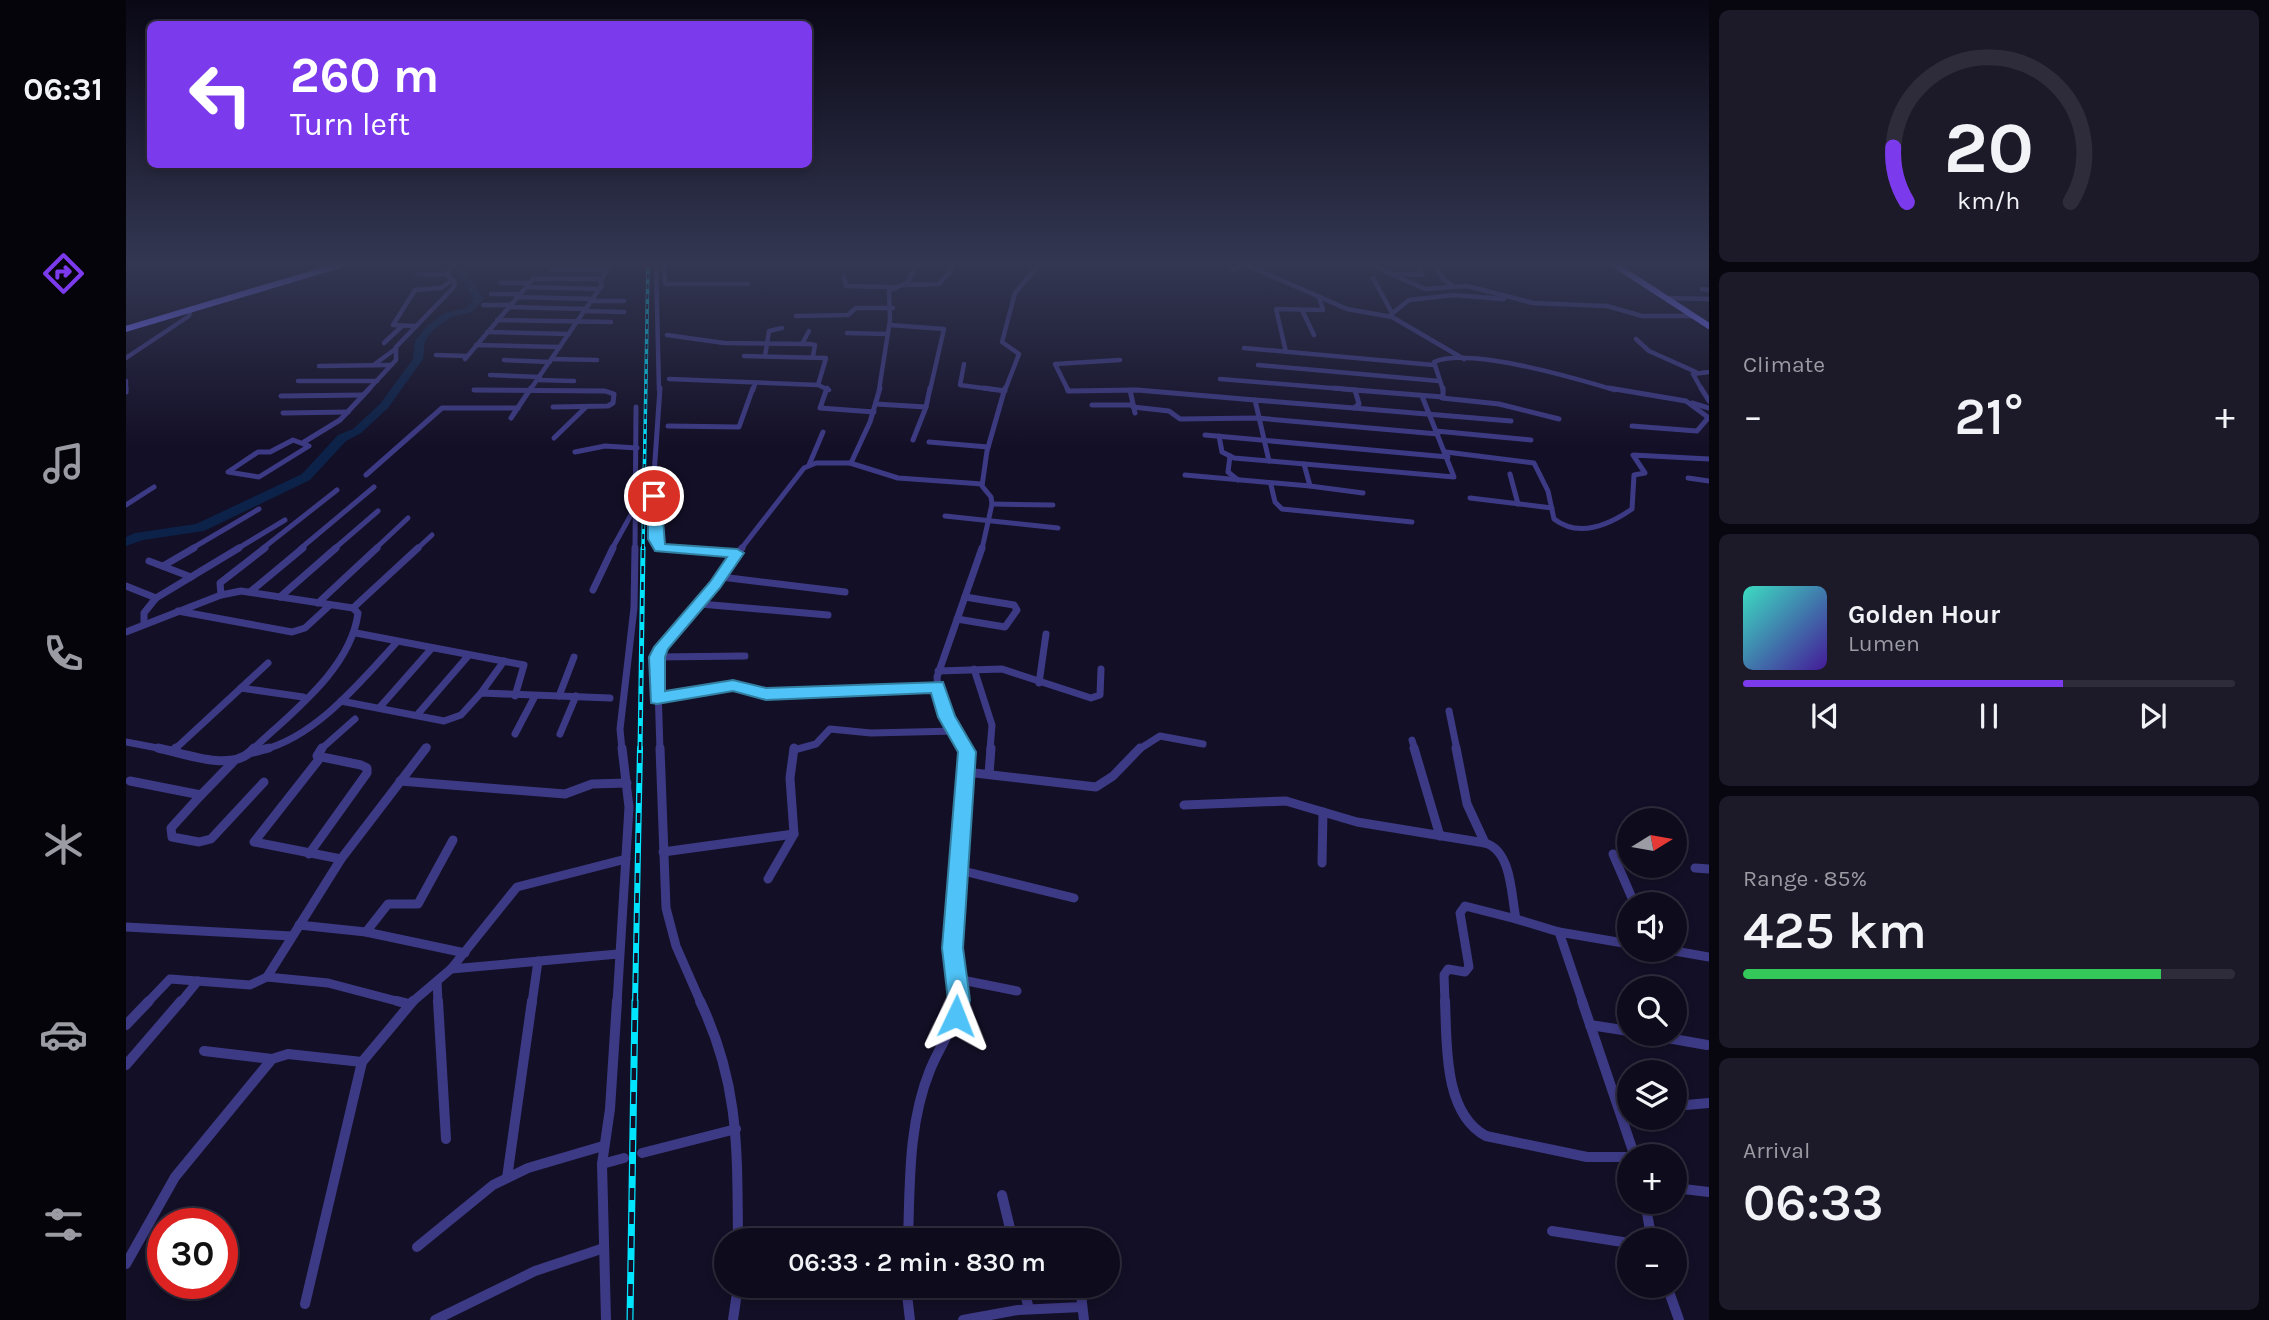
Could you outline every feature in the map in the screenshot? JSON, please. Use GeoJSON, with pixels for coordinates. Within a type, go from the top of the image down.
{"type":"FeatureCollection","features":[{"type":"Feature","properties":{"kind":"street"},"geometry":{"type":"LineString","coordinates":[[126,358],[176,325]]}},
{"type":"Feature","properties":{"kind":"street"},"geometry":{"type":"LineString","coordinates":[[393,325],[416,326]]}},
{"type":"Feature","properties":{"kind":"street"},"geometry":{"type":"LineString","coordinates":[[436,355],[466,357],[493,325]]}},
{"type":"Feature","properties":{"kind":"street"},"geometry":{"type":"LineString","coordinates":[[511,418],[575,325]]}},
{"type":"Feature","properties":{"kind":"street"},"geometry":{"type":"LineString","coordinates":[[658,325],[660,382],[654,475],[657,546],[666,550],[737,553]]}},
{"type":"Feature","properties":{"kind":"street"},"geometry":{"type":"LineString","coordinates":[[850,463],[875,408],[885,374],[890,325]]}},
{"type":"Feature","properties":{"kind":"street"},"geometry":{"type":"LineString","coordinates":[[909,1228],[912,1144],[924,1086],[956,1016],[959,1000],[952,948],[967,752],[943,708],[937,687],[938,671],[989,520],[991,497],[982,484],[988,447],[1004,391],[1019,354],[1002,342],[1006,325]]}},
{"type":"Feature","properties":{"kind":"street"},"geometry":{"type":"LineString","coordinates":[[1277,325],[1286,352]]}},
{"type":"Feature","properties":{"kind":"street"},"geometry":{"type":"LineString","coordinates":[[1309,325],[1314,335]]}},
{"type":"Feature","properties":{"kind":"street"},"geometry":{"type":"LineString","coordinates":[[1407,325],[1464,359]]}},
{"type":"Feature","properties":{"kind":"street"},"geometry":{"type":"LineString","coordinates":[[384,343],[402,326]]}},
{"type":"Feature","properties":{"kind":"street"},"geometry":{"type":"LineString","coordinates":[[374,365],[394,350],[416,326]]}},
{"type":"Feature","properties":{"kind":"street"},"geometry":{"type":"LineString","coordinates":[[765,356],[769,331],[782,328]]}},
{"type":"Feature","properties":{"kind":"street"},"geometry":{"type":"LineString","coordinates":[[847,333],[944,329],[926,407],[913,440]]}},
{"type":"Feature","properties":{"kind":"street"},"geometry":{"type":"LineString","coordinates":[[802,344],[809,331]]}},
{"type":"Feature","properties":{"kind":"street"},"geometry":{"type":"LineString","coordinates":[[487,332],[569,334]]}},
{"type":"Feature","properties":{"kind":"street"},"geometry":{"type":"LineString","coordinates":[[667,335],[724,343],[815,345],[813,356]]}},
{"type":"Feature","properties":{"kind":"street"},"geometry":{"type":"LineString","coordinates":[[1636,339],[1649,351],[1696,372],[1709,372]]}},
{"type":"Feature","properties":{"kind":"street"},"geometry":{"type":"LineString","coordinates":[[476,345],[560,347]]}},
{"type":"Feature","properties":{"kind":"street"},"geometry":{"type":"LineString","coordinates":[[1244,348],[1434,365]]}},
{"type":"Feature","properties":{"kind":"street"},"geometry":{"type":"LineString","coordinates":[[304,442],[309,446],[259,477],[228,472],[258,452],[270,452],[293,440],[304,442],[332,426],[391,365],[397,356],[394,350]]}},
{"type":"Feature","properties":{"kind":"street"},"geometry":{"type":"LineString","coordinates":[[744,356],[813,356],[827,359],[818,385]]}},
{"type":"Feature","properties":{"kind":"street"},"geometry":{"type":"LineString","coordinates":[[1442,398],[1445,395],[1434,365],[1436,360],[1464,359],[1554,372],[1615,390],[1709,408]]}},
{"type":"Feature","properties":{"kind":"street"},"geometry":{"type":"LineString","coordinates":[[504,360],[597,360]]}},
{"type":"Feature","properties":{"kind":"street"},"geometry":{"type":"LineString","coordinates":[[1120,360],[1055,364],[1068,391],[1130,390],[1511,421]]}},
{"type":"Feature","properties":{"kind":"street"},"geometry":{"type":"LineString","coordinates":[[964,364],[960,386],[1004,391]]}},
{"type":"Feature","properties":{"kind":"street"},"geometry":{"type":"LineString","coordinates":[[319,366],[391,365]]}},
{"type":"Feature","properties":{"kind":"street"},"geometry":{"type":"LineString","coordinates":[[1258,365],[1439,381]]}},
{"type":"Feature","properties":{"kind":"street"},"geometry":{"type":"LineString","coordinates":[[1696,372],[1693,374],[1694,380],[1709,401]]}},
{"type":"Feature","properties":{"kind":"street"},"geometry":{"type":"LineString","coordinates":[[1347,373],[1359,404],[1354,408]]}},
{"type":"Feature","properties":{"kind":"street"},"geometry":{"type":"LineString","coordinates":[[490,375],[574,381]]}},
{"type":"Feature","properties":{"kind":"street"},"geometry":{"type":"LineString","coordinates":[[669,379],[829,387],[820,405],[822,408],[926,407]]}},
{"type":"Feature","properties":{"kind":"street"},"geometry":{"type":"LineString","coordinates":[[1220,379],[1499,404],[1559,419]]}},
{"type":"Feature","properties":{"kind":"street"},"geometry":{"type":"LineString","coordinates":[[126,381],[126,392]]}},
{"type":"Feature","properties":{"kind":"street"},"geometry":{"type":"LineString","coordinates":[[298,381],[377,381]]}},
{"type":"Feature","properties":{"kind":"street"},"geometry":{"type":"LineString","coordinates":[[668,426],[740,427],[755,384]]}},
{"type":"Feature","properties":{"kind":"street"},"geometry":{"type":"LineString","coordinates":[[474,390],[605,391],[614,394],[611,405],[553,407]]}},
{"type":"Feature","properties":{"kind":"street"},"geometry":{"type":"LineString","coordinates":[[1130,390],[1133,409]]}},
{"type":"Feature","properties":{"kind":"street"},"geometry":{"type":"LineString","coordinates":[[281,396],[363,395]]}},
{"type":"Feature","properties":{"kind":"street"},"geometry":{"type":"LineString","coordinates":[[1219,436],[1222,452],[1231,456],[1452,478],[1454,473],[1422,396]]}},
{"type":"Feature","properties":{"kind":"street"},"geometry":{"type":"LineString","coordinates":[[1255,400],[1269,461]]}},
{"type":"Feature","properties":{"kind":"street"},"geometry":{"type":"LineString","coordinates":[[1691,403],[1708,418],[1700,430]]}},
{"type":"Feature","properties":{"kind":"street"},"geometry":{"type":"LineString","coordinates":[[1092,405],[1169,411],[1180,419],[1257,418],[1531,440]]}},
{"type":"Feature","properties":{"kind":"street"},"geometry":{"type":"LineString","coordinates":[[554,438],[586,407]]}},
{"type":"Feature","properties":{"kind":"street"},"geometry":{"type":"LineString","coordinates":[[606,1320],[602,1164],[612,1082],[629,807],[620,729],[633,634],[637,503],[636,407]]}},
{"type":"Feature","properties":{"kind":"street"},"geometry":{"type":"LineString","coordinates":[[366,475],[442,408],[518,408]]}},
{"type":"Feature","properties":{"kind":"street"},"geometry":{"type":"LineString","coordinates":[[283,413],[348,412]]}},
{"type":"Feature","properties":{"kind":"street"},"geometry":{"type":"LineString","coordinates":[[1632,426],[1700,430],[1709,434]]}},
{"type":"Feature","properties":{"kind":"street"},"geometry":{"type":"LineString","coordinates":[[738,1228],[736,1129],[731,1082],[721,1051],[670,931],[663,852],[657,657],[809,465],[823,432]]}},
{"type":"Feature","properties":{"kind":"street"},"geometry":{"type":"LineString","coordinates":[[1205,435],[1534,463],[1544,480],[1554,519],[1563,527],[1576,530],[1591,527],[1632,509],[1634,475],[1645,474],[1633,455],[1709,459]]}},
{"type":"Feature","properties":{"kind":"street"},"geometry":{"type":"LineString","coordinates":[[929,442],[988,447]]}},
{"type":"Feature","properties":{"kind":"street"},"geometry":{"type":"LineString","coordinates":[[575,452],[605,446],[637,448]]}},
{"type":"Feature","properties":{"kind":"street"},"geometry":{"type":"LineString","coordinates":[[1231,456],[1228,472],[1238,480]]}},
{"type":"Feature","properties":{"kind":"street"},"geometry":{"type":"LineString","coordinates":[[809,465],[850,463],[869,471],[929,482],[982,484]]}},
{"type":"Feature","properties":{"kind":"street"},"geometry":{"type":"LineString","coordinates":[[1304,464],[1310,486]]}},
{"type":"Feature","properties":{"kind":"street"},"geometry":{"type":"LineString","coordinates":[[1510,474],[1518,504]]}},
{"type":"Feature","properties":{"kind":"street"},"geometry":{"type":"LineString","coordinates":[[1185,475],[1363,492]]}},
{"type":"Feature","properties":{"kind":"street"},"geometry":{"type":"LineString","coordinates":[[1688,478],[1709,481]]}},
{"type":"Feature","properties":{"kind":"street"},"geometry":{"type":"LineString","coordinates":[[1271,485],[1275,502],[1282,509],[1412,522]]}},
{"type":"Feature","properties":{"kind":"street"},"geometry":{"type":"LineString","coordinates":[[126,505],[154,487]]}},
{"type":"Feature","properties":{"kind":"street"},"geometry":{"type":"LineString","coordinates":[[250,592],[374,487]]}},
{"type":"Feature","properties":{"kind":"street"},"geometry":{"type":"LineString","coordinates":[[220,595],[220,583],[337,490]]}},
{"type":"Feature","properties":{"kind":"street"},"geometry":{"type":"LineString","coordinates":[[1470,498],[1552,508]]}},
{"type":"Feature","properties":{"kind":"street"},"geometry":{"type":"LineString","coordinates":[[593,590],[626,519],[637,503]]}},
{"type":"Feature","properties":{"kind":"street"},"geometry":{"type":"LineString","coordinates":[[992,504],[1053,506]]}},
{"type":"Feature","properties":{"kind":"street"},"geometry":{"type":"LineString","coordinates":[[163,566],[259,509]]}},
{"type":"Feature","properties":{"kind":"street"},"geometry":{"type":"LineString","coordinates":[[281,597],[378,510]]}},
{"type":"Feature","properties":{"kind":"street"},"geometry":{"type":"LineString","coordinates":[[945,516],[1058,528]]}},
{"type":"Feature","properties":{"kind":"street"},"geometry":{"type":"LineString","coordinates":[[317,603],[408,519]]}},
{"type":"Feature","properties":{"kind":"street"},"geometry":{"type":"LineString","coordinates":[[144,624],[144,613],[156,598],[285,520]]}},
{"type":"Feature","properties":{"kind":"street"},"geometry":{"type":"LineString","coordinates":[[353,608],[432,536]]}},
{"type":"Feature","properties":{"kind":"street"},"geometry":{"type":"LineString","coordinates":[[149,561],[191,577]]}},
{"type":"Feature","properties":{"kind":"street"},"geometry":{"type":"LineString","coordinates":[[720,577],[845,592]]}},
{"type":"Feature","properties":{"kind":"street"},"geometry":{"type":"LineString","coordinates":[[126,586],[156,598]]}},
{"type":"Feature","properties":{"kind":"street"},"geometry":{"type":"LineString","coordinates":[[126,632],[220,595],[250,592],[353,608],[359,616],[356,633],[341,657],[249,753]]}},
{"type":"Feature","properties":{"kind":"street"},"geometry":{"type":"LineString","coordinates":[[957,619],[1005,627],[1017,610],[1014,606],[965,597]]}},
{"type":"Feature","properties":{"kind":"street"},"geometry":{"type":"LineString","coordinates":[[699,604],[828,615]]}},
{"type":"Feature","properties":{"kind":"street"},"geometry":{"type":"LineString","coordinates":[[178,611],[292,632],[305,628],[330,605]]}},
{"type":"Feature","properties":{"kind":"street"},"geometry":{"type":"LineString","coordinates":[[356,633],[524,666],[515,696]]}},
{"type":"Feature","properties":{"kind":"street"},"geometry":{"type":"LineString","coordinates":[[1039,683],[1046,634]]}},
{"type":"Feature","properties":{"kind":"street"},"geometry":{"type":"LineString","coordinates":[[264,782],[211,839],[199,842],[172,836],[171,828],[233,761],[249,753],[276,748],[341,701],[397,642]]}},
{"type":"Feature","properties":{"kind":"street"},"geometry":{"type":"LineString","coordinates":[[380,707],[432,648]]}},
{"type":"Feature","properties":{"kind":"street"},"geometry":{"type":"LineString","coordinates":[[417,715],[469,655]]}},
{"type":"Feature","properties":{"kind":"street"},"geometry":{"type":"LineString","coordinates":[[657,657],[746,656]]}},
{"type":"Feature","properties":{"kind":"street"},"geometry":{"type":"LineString","coordinates":[[559,696],[574,657]]}},
{"type":"Feature","properties":{"kind":"street"},"geometry":{"type":"LineString","coordinates":[[341,701],[444,722],[457,719],[467,712],[504,661]]}},
{"type":"Feature","properties":{"kind":"street"},"geometry":{"type":"LineString","coordinates":[[173,751],[268,663]]}},
{"type":"Feature","properties":{"kind":"street"},"geometry":{"type":"LineString","coordinates":[[974,669],[992,725],[989,774]]}},
{"type":"Feature","properties":{"kind":"street"},"geometry":{"type":"LineString","coordinates":[[938,671],[1002,669],[1085,697],[1096,697],[1101,691],[1101,669]]}},
{"type":"Feature","properties":{"kind":"street"},"geometry":{"type":"LineString","coordinates":[[657,698],[733,685],[766,694],[937,687]]}},
{"type":"Feature","properties":{"kind":"street"},"geometry":{"type":"LineString","coordinates":[[241,688],[303,697]]}},
{"type":"Feature","properties":{"kind":"street"},"geometry":{"type":"LineString","coordinates":[[481,693],[610,698]]}},
{"type":"Feature","properties":{"kind":"street"},"geometry":{"type":"LineString","coordinates":[[515,734],[535,696]]}},
{"type":"Feature","properties":{"kind":"street"},"geometry":{"type":"LineString","coordinates":[[560,734],[576,696]]}},
{"type":"Feature","properties":{"kind":"street"},"geometry":{"type":"LineString","coordinates":[[1449,711],[1467,804],[1485,843]]}},
{"type":"Feature","properties":{"kind":"street"},"geometry":{"type":"LineString","coordinates":[[341,859],[254,842],[320,758],[321,749],[355,719]]}},
{"type":"Feature","properties":{"kind":"street"},"geometry":{"type":"LineString","coordinates":[[768,879],[794,834],[789,778],[794,748],[816,744],[830,729],[871,733],[956,731]]}},
{"type":"Feature","properties":{"kind":"street"},"geometry":{"type":"LineString","coordinates":[[966,772],[1096,787],[1111,779],[1152,738],[1165,735],[1203,744]]}},
{"type":"Feature","properties":{"kind":"street"},"geometry":{"type":"LineString","coordinates":[[1412,740],[1440,836]]}},
{"type":"Feature","properties":{"kind":"street"},"geometry":{"type":"LineString","coordinates":[[126,742],[233,761]]}},
{"type":"Feature","properties":{"kind":"street"},"geometry":{"type":"LineString","coordinates":[[267,977],[341,859],[426,747]]}},
{"type":"Feature","properties":{"kind":"street"},"geometry":{"type":"LineString","coordinates":[[309,854],[367,773],[367,768],[361,765],[320,758]]}},
{"type":"Feature","properties":{"kind":"street"},"geometry":{"type":"LineString","coordinates":[[400,780],[565,794],[592,784],[626,783]]}},
{"type":"Feature","properties":{"kind":"street"},"geometry":{"type":"LineString","coordinates":[[130,781],[201,795]]}},
{"type":"Feature","properties":{"kind":"street"},"geometry":{"type":"LineString","coordinates":[[1184,805],[1286,801],[1357,822],[1495,846],[1503,855],[1516,919]]}},
{"type":"Feature","properties":{"kind":"street"},"geometry":{"type":"LineString","coordinates":[[1322,812],[1322,863]]}},
{"type":"Feature","properties":{"kind":"street"},"geometry":{"type":"LineString","coordinates":[[663,852],[794,834]]}},
{"type":"Feature","properties":{"kind":"street"},"geometry":{"type":"LineString","coordinates":[[366,932],[388,904],[411,906],[424,898],[453,840]]}},
{"type":"Feature","properties":{"kind":"street"},"geometry":{"type":"LineString","coordinates":[[1613,854],[1629,892]]}},
{"type":"Feature","properties":{"kind":"street"},"geometry":{"type":"LineString","coordinates":[[305,1304],[362,1062],[409,1004],[451,969],[517,887],[626,859]]}},
{"type":"Feature","properties":{"kind":"street"},"geometry":{"type":"LineString","coordinates":[[1695,867],[1709,869]]}},
{"type":"Feature","properties":{"kind":"street"},"geometry":{"type":"LineString","coordinates":[[959,870],[1074,898]]}},
{"type":"Feature","properties":{"kind":"street"},"geometry":{"type":"LineString","coordinates":[[1617,942],[1559,932],[1465,906],[1460,912],[1469,967],[1465,972],[1448,969],[1444,975],[1447,1042],[1463,1115],[1475,1130],[1486,1136],[1587,1157],[1617,1157]]}},
{"type":"Feature","properties":{"kind":"street"},"geometry":{"type":"LineString","coordinates":[[299,925],[366,932],[465,953]]}},
{"type":"Feature","properties":{"kind":"street"},"geometry":{"type":"LineString","coordinates":[[126,927],[292,936]]}},
{"type":"Feature","properties":{"kind":"street"},"geometry":{"type":"LineString","coordinates":[[1559,932],[1617,1095]]}},
{"type":"Feature","properties":{"kind":"street"},"geometry":{"type":"LineString","coordinates":[[1687,953],[1709,957]]}},
{"type":"Feature","properties":{"kind":"street"},"geometry":{"type":"LineString","coordinates":[[451,969],[618,954]]}},
{"type":"Feature","properties":{"kind":"street"},"geometry":{"type":"LineString","coordinates":[[507,1178],[538,961]]}},
{"type":"Feature","properties":{"kind":"street"},"geometry":{"type":"LineString","coordinates":[[126,1025],[164,982],[174,978],[250,985],[267,977],[328,984],[409,1004]]}},
{"type":"Feature","properties":{"kind":"street"},"geometry":{"type":"LineString","coordinates":[[957,979],[1017,991]]}},
{"type":"Feature","properties":{"kind":"street"},"geometry":{"type":"LineString","coordinates":[[126,1065],[166,1022],[198,981]]}},
{"type":"Feature","properties":{"kind":"street"},"geometry":{"type":"LineString","coordinates":[[437,981],[446,1139]]}},
{"type":"Feature","properties":{"kind":"street"},"geometry":{"type":"LineString","coordinates":[[1590,1025],[1617,1029]]}},
{"type":"Feature","properties":{"kind":"street"},"geometry":{"type":"LineString","coordinates":[[1687,1041],[1707,1045]]}},
{"type":"Feature","properties":{"kind":"street"},"geometry":{"type":"LineString","coordinates":[[204,1051],[272,1059],[288,1054],[362,1062]]}},
{"type":"Feature","properties":{"kind":"street"},"geometry":{"type":"LineString","coordinates":[[126,1264],[175,1177],[272,1059]]}},
{"type":"Feature","properties":{"kind":"street"},"geometry":{"type":"LineString","coordinates":[[1687,1105],[1709,1102]]}},
{"type":"Feature","properties":{"kind":"street"},"geometry":{"type":"LineString","coordinates":[[642,1153],[736,1129]]}},
{"type":"Feature","properties":{"kind":"street"},"geometry":{"type":"LineString","coordinates":[[417,1247],[474,1197],[507,1178],[528,1168],[603,1146]]}},
{"type":"Feature","properties":{"kind":"street"},"geometry":{"type":"LineString","coordinates":[[602,1164],[624,1158]]}},
{"type":"Feature","properties":{"kind":"street"},"geometry":{"type":"LineString","coordinates":[[1687,1189],[1709,1192]]}},
{"type":"Feature","properties":{"kind":"street"},"geometry":{"type":"LineString","coordinates":[[1002,1195],[1010,1228]]}},
{"type":"Feature","properties":{"kind":"street"},"geometry":{"type":"LineString","coordinates":[[1552,1231],[1617,1240]]}},
{"type":"Feature","properties":{"kind":"street"},"geometry":{"type":"LineString","coordinates":[[435,1320],[526,1275],[604,1248]]}},
{"type":"Feature","properties":{"kind":"street"},"geometry":{"type":"LineString","coordinates":[[733,1320],[736,1298]]}},
{"type":"Feature","properties":{"kind":"street"},"geometry":{"type":"LineString","coordinates":[[907,1298],[910,1320]]}},
{"type":"Feature","properties":{"kind":"street"},"geometry":{"type":"LineString","coordinates":[[1026,1298],[1029,1309]]}},
{"type":"Feature","properties":{"kind":"street"},"geometry":{"type":"LineString","coordinates":[[1081,1298],[1084,1320]]}},
{"type":"Feature","properties":{"kind":"street"},"geometry":{"type":"LineString","coordinates":[[1671,1298],[1679,1320]]}},
{"type":"Feature","properties":{"kind":"street"},"geometry":{"type":"LineString","coordinates":[[963,1320],[1029,1309],[1082,1307]]}},
{"type":"Feature","properties":{"kind":"waterway"},"geometry":{"type":"LineString","coordinates":[[126,542],[140,536],[199,528],[306,477],[342,438],[357,431],[384,406],[418,359],[420,341],[435,325]]}},
{"type":"Feature","properties":{"kind":"railway"},"geometry":{"type":"LineString","coordinates":[[643,549],[647,325]]}},
{"type":"Feature","properties":{"kind":"railway"},"geometry":{"type":"LineString","coordinates":[[640,750],[643,548]]}},
{"type":"Feature","properties":{"kind":"railway"},"geometry":{"type":"LineString","coordinates":[[635,1003],[640,748]]}},
{"type":"Feature","properties":{"kind":"railway"},"geometry":{"type":"LineString","coordinates":[[630,1320],[635,1001]]}},
{"type":"Feature","properties":{"kind":"route"},"geometry":{"type":"LineString","coordinates":[[654,496],[657,546],[666,550],[737,553],[715,585],[662,647],[656,664],[657,698],[733,685],[757,694],[937,687],[947,717],[967,752],[952,948],[959,1000],[956,1016]]}}]}
